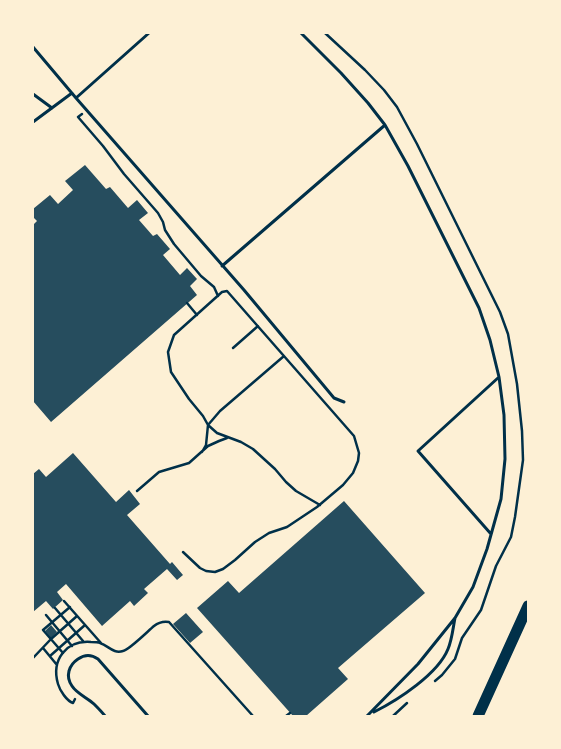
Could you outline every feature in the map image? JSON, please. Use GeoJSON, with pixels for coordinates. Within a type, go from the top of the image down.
{"type":"FeatureCollection","features":[{"type":"Feature","properties":{"kind":"highway"},"geometry":{"type":"LineString","coordinates":[[478,716],[528,606]]}},
{"type":"Feature","properties":{"kind":"lane"},"geometry":{"type":"LineString","coordinates":[[76,98],[149,33]]}},
{"type":"Feature","properties":{"kind":"lane"},"geometry":{"type":"LineString","coordinates":[[301,33],[340,73],[385,125],[408,166],[479,308],[490,340],[499,377],[504,415],[505,459],[501,499],[473,587],[455,618],[418,664],[369,715]]}},
{"type":"Feature","properties":{"kind":"lane"},"geometry":{"type":"LineString","coordinates":[[33,48],[334,398],[344,402]]}},
{"type":"Feature","properties":{"kind":"lane"},"geometry":{"type":"LineString","coordinates":[[33,122],[72,93]]}},
{"type":"Feature","properties":{"kind":"lane"},"geometry":{"type":"LineString","coordinates":[[33,94],[52,108]]}},
{"type":"Feature","properties":{"kind":"lane"},"geometry":{"type":"LineString","coordinates":[[222,266],[385,125]]}},
{"type":"Feature","properties":{"kind":"lane"},"geometry":{"type":"LineString","coordinates":[[491,534],[418,451],[499,377]]}},
{"type":"Feature","properties":{"kind":"lane"},"geometry":{"type":"LineString","coordinates":[[369,715],[402,696],[429,674],[438,664],[448,649],[455,618]]}},
{"type":"Feature","properties":{"kind":"lane"},"geometry":{"type":"LineString","coordinates":[[105,716],[94,704],[72,687],[69,675],[70,666],[82,656],[93,656],[106,666],[148,716]]}},
{"type":"Feature","properties":{"kind":"path"},"geometry":{"type":"LineString","coordinates":[[325,33],[375,80],[398,107],[500,312],[508,334],[517,384],[522,431],[522,460],[511,536],[496,566],[481,610],[462,638],[455,658],[442,675],[430,685]]}},
{"type":"Feature","properties":{"kind":"path"},"geometry":{"type":"LineString","coordinates":[[87,110],[78,117],[158,213],[165,230],[174,244],[201,276],[214,287],[218,296]]}},
{"type":"Feature","properties":{"kind":"path"},"geometry":{"type":"LineString","coordinates":[[183,552],[200,568],[206,571],[215,572],[229,564],[255,542],[269,533],[287,527],[320,504],[343,485],[353,473],[358,461],[359,453],[354,436],[227,291],[222,292],[174,335],[168,352],[171,372],[208,425],[217,433],[241,442],[253,449],[296,491],[320,504]]}},
{"type":"Feature","properties":{"kind":"path"},"geometry":{"type":"LineString","coordinates":[[187,303],[197,315]]}},
{"type":"Feature","properties":{"kind":"path"},"geometry":{"type":"LineString","coordinates":[[232,348],[258,326]]}},
{"type":"Feature","properties":{"kind":"path"},"geometry":{"type":"LineString","coordinates":[[202,452],[206,445],[208,425],[220,411],[284,356]]}},
{"type":"Feature","properties":{"kind":"path"},"geometry":{"type":"LineString","coordinates":[[137,490],[158,472],[189,463],[219,441],[228,438]]}},
{"type":"Feature","properties":{"kind":"path"},"geometry":{"type":"LineString","coordinates":[[64,601],[103,645],[110,650],[117,652],[125,651],[159,622],[169,622],[253,716]]}},
{"type":"Feature","properties":{"kind":"path"},"geometry":{"type":"LineString","coordinates":[[63,653],[43,630],[70,607]]}},
{"type":"Feature","properties":{"kind":"path"},"geometry":{"type":"LineString","coordinates":[[55,608],[83,642]]}},
{"type":"Feature","properties":{"kind":"path"},"geometry":{"type":"LineString","coordinates":[[46,615],[72,646]]}},
{"type":"Feature","properties":{"kind":"path"},"geometry":{"type":"LineString","coordinates":[[33,658],[51,639],[78,616]]}},
{"type":"Feature","properties":{"kind":"path"},"geometry":{"type":"LineString","coordinates":[[50,656],[85,625]]}},
{"type":"Feature","properties":{"kind":"path"},"geometry":{"type":"LineString","coordinates":[[79,692],[74,703],[65,696],[59,688],[56,674],[57,665],[63,653],[72,646],[83,642],[100,643],[103,645]]}},
{"type":"Feature","properties":{"kind":"path"},"geometry":{"type":"LineString","coordinates":[[43,648],[57,665]]}},
{"type":"Feature","properties":{"kind":"path"},"geometry":{"type":"LineString","coordinates":[[393,716],[412,699]]}},
{"type":"Feature","properties":{"kind":"path"},"geometry":{"type":"LineString","coordinates":[[286,716],[290,713]]}},
{"type":"Feature","properties":{"kind":"building"},"geometry":{"type":"Polygon","coordinates":[[[85,165],[106,189],[110,187],[128,208],[137,200],[148,213],[139,220],[153,236],[157,234],[170,249],[163,255],[180,275],[187,268],[197,279],[190,286],[197,295],[51,422],[33,401],[33,225],[37,221],[33,217],[33,209],[50,195],[58,204],[73,190],[65,181],[85,165]]]}},
{"type":"Feature","properties":{"kind":"building"},"geometry":{"type":"Polygon","coordinates":[[[73,453],[116,502],[129,490],[140,504],[127,515],[170,564],[172,562],[183,575],[177,580],[167,569],[144,589],[148,593],[134,606],[130,601],[102,626],[66,584],[57,592],[63,600],[53,609],[46,601],[33,612],[33,474],[39,469],[46,477],[73,453]]]}},
{"type":"Feature","properties":{"kind":"building"},"geometry":{"type":"Polygon","coordinates":[[[344,501],[425,593],[338,668],[348,679],[306,716],[293,716],[197,608],[228,581],[239,593],[344,501]]]}},
{"type":"Feature","properties":{"kind":"building"},"geometry":{"type":"Polygon","coordinates":[[[186,613],[203,632],[190,643],[173,624],[186,613]]]}},
{"type":"Feature","properties":{"kind":"building"},"geometry":{"type":"Polygon","coordinates":[[[51,625],[57,632],[51,638],[45,631],[51,625]]]}}]}
